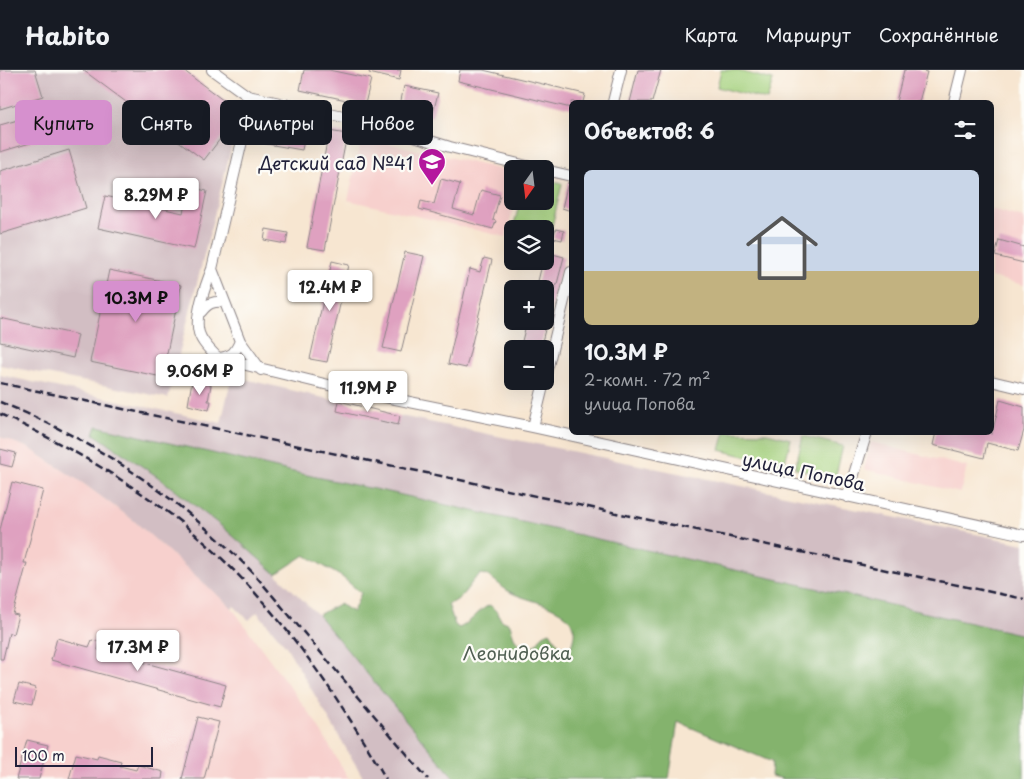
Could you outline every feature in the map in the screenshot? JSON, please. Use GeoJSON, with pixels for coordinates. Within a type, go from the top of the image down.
{"type":"FeatureCollection","features":[{"type":"Feature","properties":{"kind":"street"},"geometry":{"type":"LineString","coordinates":[[614,100],[621,70]]}},
{"type":"Feature","properties":{"kind":"street"},"geometry":{"type":"LineString","coordinates":[[954,100],[962,70]]}},
{"type":"Feature","properties":{"kind":"street"},"geometry":{"type":"LineString","coordinates":[[217,71],[248,96],[375,124],[450,147],[504,160]]}},
{"type":"Feature","properties":{"kind":"street"},"geometry":{"type":"LineString","coordinates":[[240,341],[236,352],[230,356],[218,358],[205,346],[198,332],[204,290],[212,269],[250,107],[248,96]]}},
{"type":"Feature","properties":{"kind":"street"},"geometry":{"type":"LineString","coordinates":[[554,172],[569,176]]}},
{"type":"Feature","properties":{"kind":"street"},"geometry":{"type":"LineString","coordinates":[[212,269],[240,341],[261,370]]}},
{"type":"Feature","properties":{"kind":"street"},"geometry":{"type":"LineString","coordinates":[[533,427],[569,280]]}},
{"type":"Feature","properties":{"kind":"street"},"geometry":{"type":"LineString","coordinates":[[199,315],[207,304],[215,301],[224,302]]}},
{"type":"Feature","properties":{"kind":"street","name":"улица Попова"},"geometry":{"type":"LineString","coordinates":[[218,358],[261,370],[424,406],[533,427],[1024,535]]}},
{"type":"Feature","properties":{"kind":"street"},"geometry":{"type":"LineString","coordinates":[[994,382],[1024,389]]}},
{"type":"Feature","properties":{"kind":"street"},"geometry":{"type":"LineString","coordinates":[[847,497],[866,435]]}},
{"type":"Feature","properties":{"kind":"shaded area"},"geometry":{"type":"Polygon","coordinates":[[[0,70],[183,70],[223,100],[220,100],[220,145],[232,145],[168,398],[0,365],[0,70]]]}},
{"type":"Feature","properties":{"kind":"shaded area","name":"Детский сад №41"},"geometry":{"type":"Polygon","coordinates":[[[360,145],[396,145],[504,170],[504,210],[513,210],[510,220],[504,220],[504,237],[348,200],[360,145]]]}},
{"type":"Feature","properties":{"kind":"shaded area"},"geometry":{"type":"Polygon","coordinates":[[[994,210],[1024,218],[1024,285],[994,278],[994,210]]]}},
{"type":"Feature","properties":{"kind":"shaded area"},"geometry":{"type":"Polygon","coordinates":[[[0,375],[221,423],[232,376],[400,416],[1024,544],[1024,635],[393,493],[95,434],[158,477],[225,529],[276,574],[318,615],[455,779],[364,779],[286,646],[257,612],[249,620],[234,606],[232,608],[133,520],[84,484],[29,448],[0,437],[0,375]]]}},
{"type":"Feature","properties":{"kind":"shaded area"},"geometry":{"type":"Polygon","coordinates":[[[0,437],[29,448],[84,484],[133,520],[232,608],[314,720],[349,779],[0,779],[0,437]]]}},
{"type":"Feature","properties":{"kind":"shaded area"},"geometry":{"type":"Polygon","coordinates":[[[871,442],[967,467],[960,493],[864,469],[871,442]]]}},
{"type":"Feature","properties":{"kind":"green space"},"geometry":{"type":"Polygon","coordinates":[[[721,70],[735,70],[773,80],[767,100],[717,87],[721,70]]]}},
{"type":"Feature","properties":{"kind":"green space"},"geometry":{"type":"Polygon","coordinates":[[[554,182],[562,184],[553,220],[515,220],[518,210],[554,210],[554,182]]]}},
{"type":"Feature","properties":{"kind":"green space","name":"Леонидовка"},"geometry":{"type":"Polygon","coordinates":[[[97,426],[302,474],[1024,635],[1024,779],[784,779],[771,776],[772,762],[678,722],[669,779],[455,779],[318,615],[339,604],[353,612],[361,593],[342,577],[305,555],[276,574],[225,529],[158,477],[94,434],[97,426]],[[481,574],[477,577],[458,599],[448,604],[455,625],[459,628],[463,626],[490,605],[497,612],[501,620],[510,624],[515,640],[520,645],[534,645],[550,632],[563,648],[570,649],[574,630],[571,622],[564,615],[547,605],[510,592],[481,574]]]}},
{"type":"Feature","properties":{"kind":"green space"},"geometry":{"type":"Polygon","coordinates":[[[724,435],[775,435],[791,439],[784,466],[720,450],[724,435]]]}},
{"type":"Feature","properties":{"kind":"green space"},"geometry":{"type":"Polygon","coordinates":[[[803,436],[843,446],[835,479],[795,468],[803,436]]]}},
{"type":"Feature","properties":{"kind":"building"},"geometry":{"type":"Polygon","coordinates":[[[0,70],[35,70],[43,96],[30,100],[15,100],[15,104],[0,109],[0,70]]]}},
{"type":"Feature","properties":{"kind":"building"},"geometry":{"type":"Polygon","coordinates":[[[83,70],[183,70],[223,100],[220,100],[220,139],[204,160],[184,145],[210,145],[210,100],[123,100],[83,70]]]}},
{"type":"Feature","properties":{"kind":"building"},"geometry":{"type":"Polygon","coordinates":[[[304,70],[329,70],[371,79],[366,100],[346,100],[300,90],[304,70]]]}},
{"type":"Feature","properties":{"kind":"building"},"geometry":{"type":"Polygon","coordinates":[[[370,70],[401,70],[399,80],[369,73],[370,70]]]}},
{"type":"Feature","properties":{"kind":"building"},"geometry":{"type":"Polygon","coordinates":[[[460,70],[483,70],[585,94],[584,100],[569,100],[569,108],[458,81],[460,70]]]}},
{"type":"Feature","properties":{"kind":"building"},"geometry":{"type":"Polygon","coordinates":[[[638,70],[661,70],[653,100],[630,100],[638,70]]]}},
{"type":"Feature","properties":{"kind":"building"},"geometry":{"type":"Polygon","coordinates":[[[904,70],[927,72],[920,100],[896,100],[904,70]]]}},
{"type":"Feature","properties":{"kind":"building"},"geometry":{"type":"Polygon","coordinates":[[[404,86],[438,93],[433,113],[433,100],[401,100],[404,86]]]}},
{"type":"Feature","properties":{"kind":"building"},"geometry":{"type":"Polygon","coordinates":[[[15,121],[15,145],[23,145],[0,152],[0,125],[15,121]]]}},
{"type":"Feature","properties":{"kind":"building"},"geometry":{"type":"Polygon","coordinates":[[[332,132],[342,133],[342,145],[345,145],[325,250],[307,247],[326,145],[332,145],[332,132]]]}},
{"type":"Feature","properties":{"kind":"building"},"geometry":{"type":"Polygon","coordinates":[[[273,145],[303,145],[302,150],[273,145]]]}},
{"type":"Feature","properties":{"kind":"building"},"geometry":{"type":"Polygon","coordinates":[[[69,150],[86,208],[0,234],[0,171],[69,150]]]}},
{"type":"Feature","properties":{"kind":"building"},"geometry":{"type":"Polygon","coordinates":[[[441,179],[460,184],[453,209],[474,215],[481,190],[500,195],[493,220],[496,221],[493,229],[419,209],[421,201],[434,204],[441,179]]]}},
{"type":"Feature","properties":{"kind":"building"},"geometry":{"type":"Polygon","coordinates":[[[568,182],[569,210],[562,208],[568,182]]]}},
{"type":"Feature","properties":{"kind":"building"},"geometry":{"type":"Polygon","coordinates":[[[189,187],[207,191],[194,249],[98,228],[105,196],[183,213],[189,187]]]}},
{"type":"Feature","properties":{"kind":"building"},"geometry":{"type":"Polygon","coordinates":[[[266,229],[288,233],[286,244],[264,240],[266,229]]]}},
{"type":"Feature","properties":{"kind":"building"},"geometry":{"type":"Polygon","coordinates":[[[556,229],[564,231],[562,240],[554,238],[556,229]]]}},
{"type":"Feature","properties":{"kind":"building"},"geometry":{"type":"Polygon","coordinates":[[[999,240],[1024,247],[1024,263],[995,256],[999,240]]]}},
{"type":"Feature","properties":{"kind":"building"},"geometry":{"type":"Polygon","coordinates":[[[405,252],[424,256],[401,352],[383,348],[405,252]]]}},
{"type":"Feature","properties":{"kind":"building"},"geometry":{"type":"Polygon","coordinates":[[[554,254],[564,257],[554,295],[554,280],[538,280],[541,270],[554,270],[554,254]]]}},
{"type":"Feature","properties":{"kind":"building"},"geometry":{"type":"Polygon","coordinates":[[[484,258],[492,260],[466,368],[448,364],[470,269],[480,272],[484,258]]]}},
{"type":"Feature","properties":{"kind":"building"},"geometry":{"type":"Polygon","coordinates":[[[332,261],[349,265],[327,362],[310,359],[332,261]]]}},
{"type":"Feature","properties":{"kind":"building"},"geometry":{"type":"Polygon","coordinates":[[[109,270],[181,285],[162,377],[90,362],[109,270]]]}},
{"type":"Feature","properties":{"kind":"building"},"geometry":{"type":"Polygon","coordinates":[[[0,318],[78,335],[73,358],[0,342],[0,318]]]}},
{"type":"Feature","properties":{"kind":"building"},"geometry":{"type":"Polygon","coordinates":[[[525,330],[545,330],[542,340],[522,340],[525,330]]]}},
{"type":"Feature","properties":{"kind":"building"},"geometry":{"type":"Polygon","coordinates":[[[192,381],[211,385],[208,401],[211,401],[209,410],[188,405],[192,381]]]}},
{"type":"Feature","properties":{"kind":"building"},"geometry":{"type":"Polygon","coordinates":[[[1000,400],[1024,407],[1024,430],[1018,451],[987,443],[984,458],[933,445],[935,435],[994,435],[994,426],[1000,400]]]}},
{"type":"Feature","properties":{"kind":"building"},"geometry":{"type":"Polygon","coordinates":[[[339,401],[400,416],[398,425],[337,411],[339,401]]]}},
{"type":"Feature","properties":{"kind":"building"},"geometry":{"type":"Polygon","coordinates":[[[0,449],[16,453],[12,467],[0,464],[0,449]]]}},
{"type":"Feature","properties":{"kind":"building"},"geometry":{"type":"Polygon","coordinates":[[[12,482],[43,490],[24,563],[27,563],[13,614],[18,615],[13,634],[9,633],[3,659],[0,659],[0,530],[12,482]]]}},
{"type":"Feature","properties":{"kind":"building"},"geometry":{"type":"Polygon","coordinates":[[[57,638],[89,647],[92,640],[100,642],[98,650],[226,685],[220,707],[51,660],[57,638]]]}},
{"type":"Feature","properties":{"kind":"building"},"geometry":{"type":"Polygon","coordinates":[[[19,684],[36,688],[32,705],[14,701],[19,684]]]}},
{"type":"Feature","properties":{"kind":"building"},"geometry":{"type":"Polygon","coordinates":[[[198,717],[219,722],[204,779],[182,779],[198,717]]]}},
{"type":"Feature","properties":{"kind":"building"},"geometry":{"type":"Polygon","coordinates":[[[27,740],[48,745],[39,779],[16,779],[27,740]]]}},
{"type":"Feature","properties":{"kind":"building"},"geometry":{"type":"Polygon","coordinates":[[[76,754],[97,759],[98,755],[121,761],[120,766],[136,770],[138,765],[163,772],[162,779],[69,779],[76,754]]]}},
{"type":"Feature","properties":{"kind":"railway"},"geometry":{"type":"LineString","coordinates":[[0,383],[1024,599]]}},
{"type":"Feature","properties":{"kind":"railway"},"geometry":{"type":"LineString","coordinates":[[0,402],[36,418],[104,454],[168,497],[198,521],[255,575],[428,779]]}},
{"type":"Feature","properties":{"kind":"railway"},"geometry":{"type":"LineString","coordinates":[[0,414],[79,455],[136,489],[190,530],[224,561],[256,593],[313,664],[386,779]]}},
{"type":"Feature","properties":{"kind":"place","name":"Детский сад №41"},"geometry":{"type":"Point","coordinates":[432,186]}}]}
